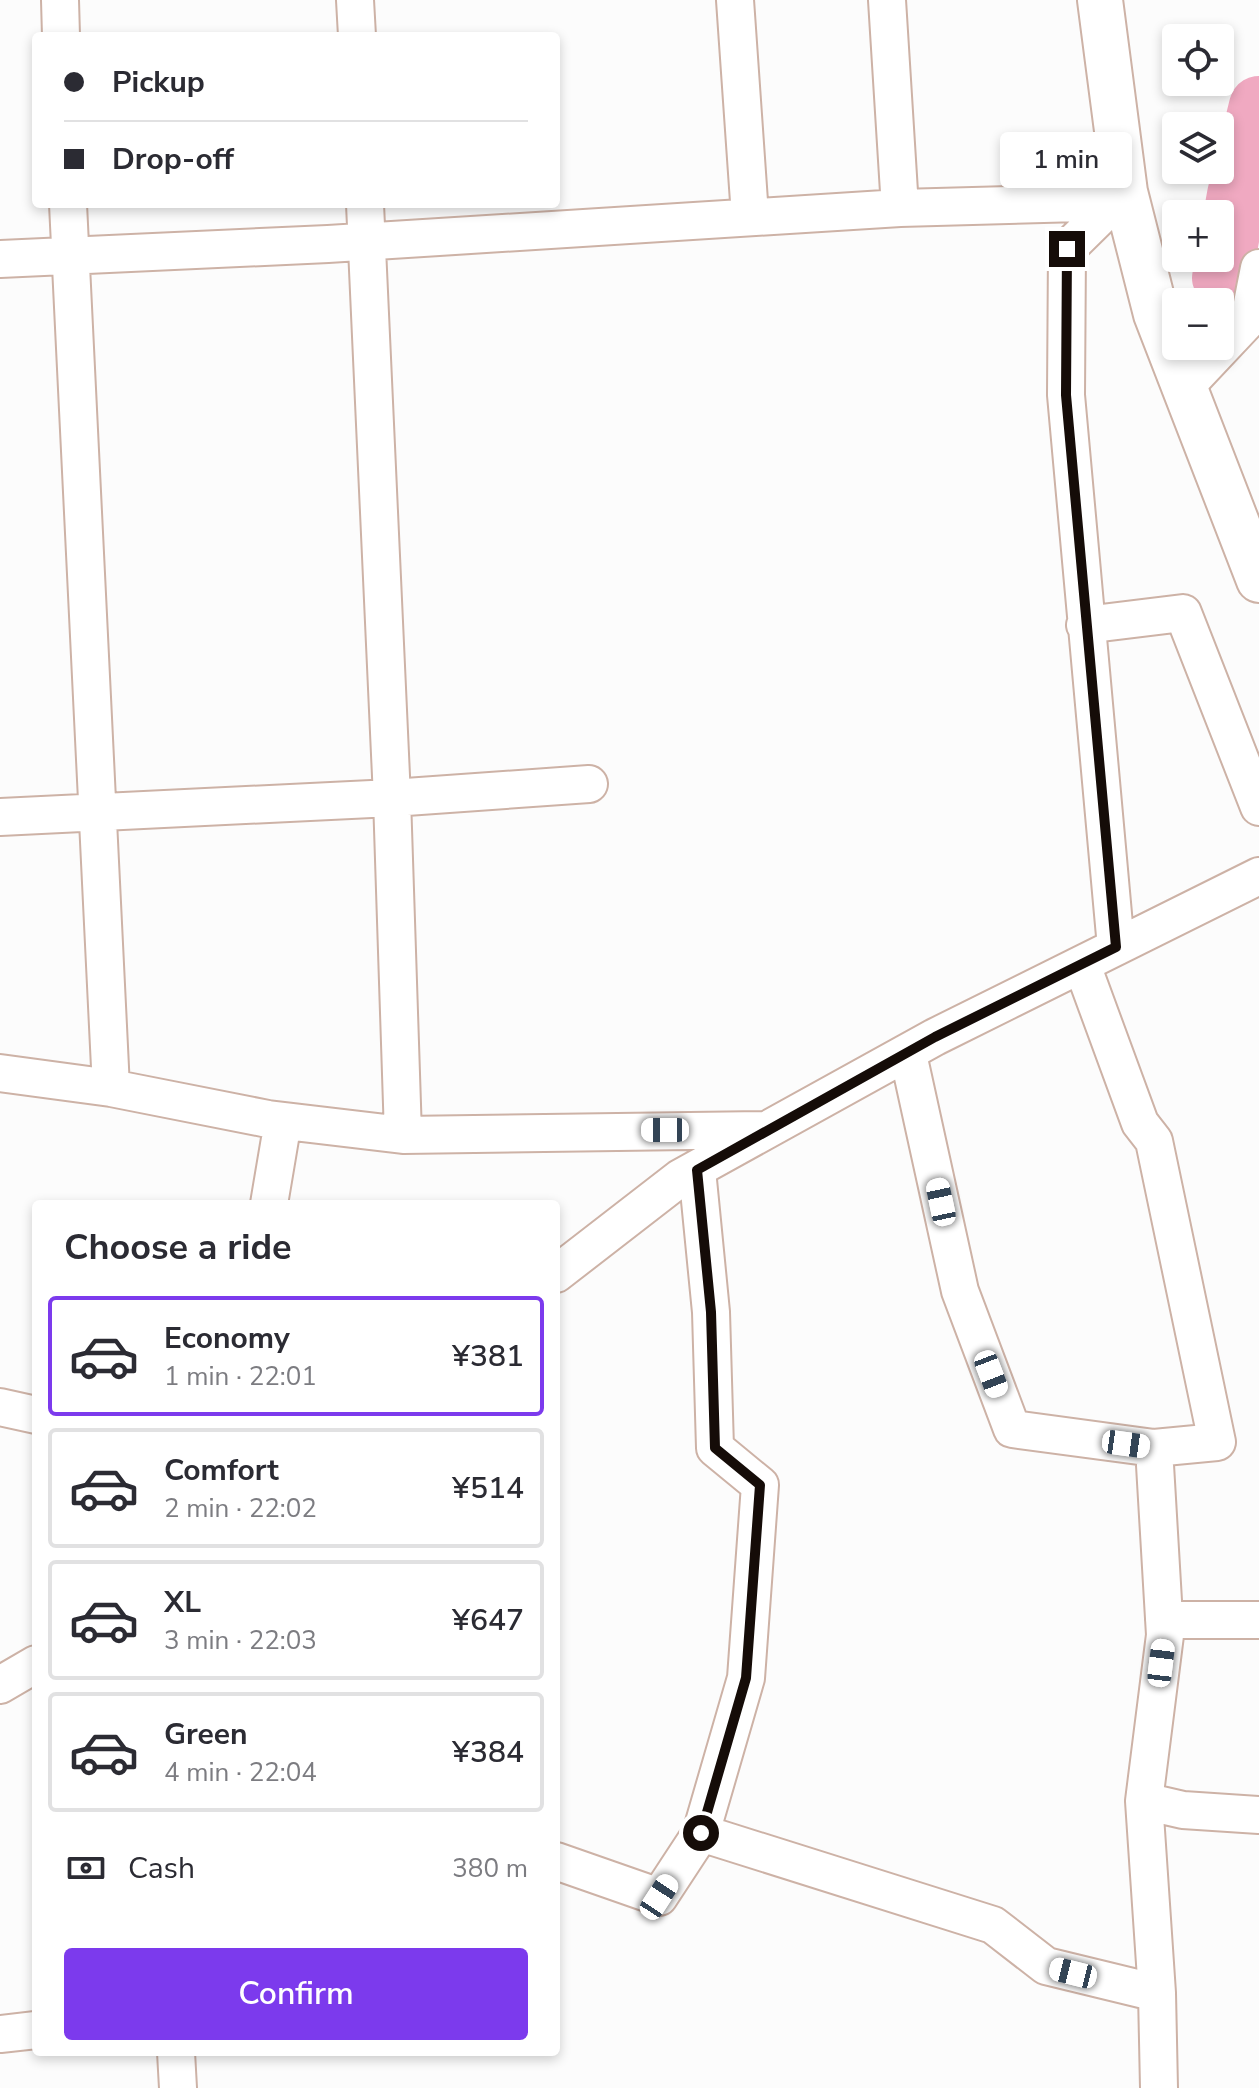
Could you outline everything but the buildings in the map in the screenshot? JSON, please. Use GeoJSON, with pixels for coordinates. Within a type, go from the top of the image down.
{"type":"FeatureCollection","features":[{"type":"Feature","properties":{"kind":"main road"},"geometry":{"type":"LineString","coordinates":[[1100,0],[1121,197],[1156,314],[1259,580]]}},
{"type":"Feature","properties":{"kind":"street"},"geometry":{"type":"LineString","coordinates":[[60,0],[61,32]]}},
{"type":"Feature","properties":{"kind":"street"},"geometry":{"type":"LineString","coordinates":[[355,0],[357,32]]}},
{"type":"Feature","properties":{"kind":"street"},"geometry":{"type":"LineString","coordinates":[[735,0],[750,216]]}},
{"type":"Feature","properties":{"kind":"street"},"geometry":{"type":"LineString","coordinates":[[887,0],[900,208]]}},
{"type":"Feature","properties":{"kind":"street"},"geometry":{"type":"LineString","coordinates":[[0,259],[366,242],[750,216],[1121,197]]}},
{"type":"Feature","properties":{"kind":"street"},"geometry":{"type":"LineString","coordinates":[[1116,947],[1066,395],[1067,249],[1121,197]]}},
{"type":"Feature","properties":{"kind":"street"},"geometry":{"type":"LineString","coordinates":[[68,208],[111,1088]]}},
{"type":"Feature","properties":{"kind":"street"},"geometry":{"type":"LineString","coordinates":[[365,208],[392,798],[403,1135]]}},
{"type":"Feature","properties":{"kind":"street"},"geometry":{"type":"LineString","coordinates":[[1185,387],[1249,319],[1259,268]]}},
{"type":"Feature","properties":{"kind":"street"},"geometry":{"type":"LineString","coordinates":[[1085,625],[1183,613],[1259,807]]}},
{"type":"Feature","properties":{"kind":"street"},"geometry":{"type":"LineString","coordinates":[[0,817],[392,798],[589,784]]}},
{"type":"Feature","properties":{"kind":"street"},"geometry":{"type":"LineString","coordinates":[[560,1271],[680,1178],[935,1037],[1259,876]]}},
{"type":"Feature","properties":{"kind":"street"},"geometry":{"type":"LineString","coordinates":[[908,1054],[960,1291],[1012,1429],[1154,1448],[1217,1442],[1154,1141],[1140,1123],[1082,965]]}},
{"type":"Feature","properties":{"kind":"street"},"geometry":{"type":"LineString","coordinates":[[0,1073],[111,1088],[283,1121],[403,1135],[769,1130]]}},
{"type":"Feature","properties":{"kind":"street"},"geometry":{"type":"LineString","coordinates":[[270,1200],[283,1121]]}},
{"type":"Feature","properties":{"kind":"street"},"geometry":{"type":"LineString","coordinates":[[560,1862],[659,1897],[701,1833],[746,1678],[760,1485],[715,1448],[711,1312],[697,1170]]}},
{"type":"Feature","properties":{"kind":"street"},"geometry":{"type":"LineString","coordinates":[[0,1407],[32,1414]]}},
{"type":"Feature","properties":{"kind":"street"},"geometry":{"type":"LineString","coordinates":[[1154,1448],[1165,1635],[1144,1801],[1157,1993],[1159,2088]]}},
{"type":"Feature","properties":{"kind":"street"},"geometry":{"type":"LineString","coordinates":[[1164,1620],[1259,1620]]}},
{"type":"Feature","properties":{"kind":"street"},"geometry":{"type":"LineString","coordinates":[[0,1685],[32,1666]]}},
{"type":"Feature","properties":{"kind":"street"},"geometry":{"type":"LineString","coordinates":[[1144,1801],[1183,1810],[1259,1815]]}},
{"type":"Feature","properties":{"kind":"street"},"geometry":{"type":"LineString","coordinates":[[701,1833],[993,1925],[1046,1966],[1157,1993]]}},
{"type":"Feature","properties":{"kind":"street"},"geometry":{"type":"LineString","coordinates":[[0,2034],[32,2030]]}},
{"type":"Feature","properties":{"kind":"street"},"geometry":{"type":"LineString","coordinates":[[176,2056],[178,2088]]}},
{"type":"Feature","properties":{"kind":"waterway"},"geometry":{"type":"LineString","coordinates":[[1222,278],[1237,195],[1259,106]]}},
{"type":"Feature","properties":{"kind":"route"},"geometry":{"type":"LineString","coordinates":[[701,1833],[746,1678],[760,1485],[715,1448],[711,1312],[697,1170],[935,1037],[1116,947],[1081,590],[1066,395],[1067,249]]}}]}
